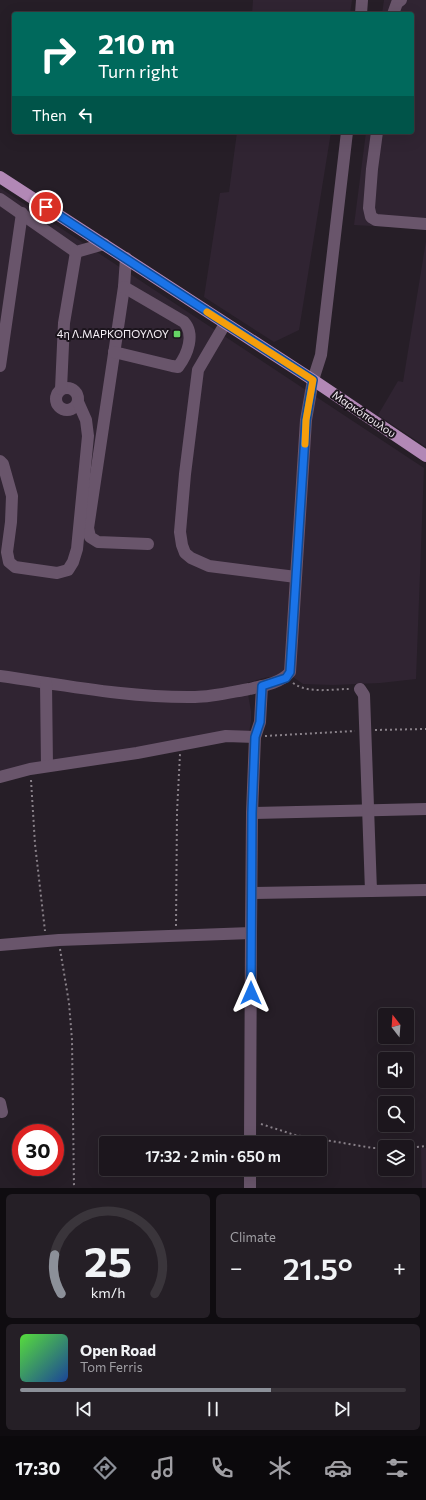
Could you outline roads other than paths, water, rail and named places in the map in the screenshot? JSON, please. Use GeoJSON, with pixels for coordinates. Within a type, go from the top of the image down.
{"type":"FeatureCollection","features":[{"type":"Feature","properties":{"kind":"main road","name":"Μαρκόπουλου"},"geometry":{"type":"LineString","coordinates":[[0,177],[313,380],[426,456]]}},
{"type":"Feature","properties":{"kind":"street"},"geometry":{"type":"LineString","coordinates":[[361,12],[362,0]]}},
{"type":"Feature","properties":{"kind":"street"},"geometry":{"type":"LineString","coordinates":[[394,12],[397,3],[400,0]]}},
{"type":"Feature","properties":{"kind":"street"},"geometry":{"type":"LineString","coordinates":[[0,676],[145,695],[196,697],[234,692],[262,686],[286,678],[290,672],[306,420],[313,380],[321,355],[347,134]]}},
{"type":"Feature","properties":{"kind":"street"},"geometry":{"type":"LineString","coordinates":[[377,134],[372,169],[369,208],[370,214],[376,220],[426,224]]}},
{"type":"Feature","properties":{"kind":"street"},"geometry":{"type":"LineString","coordinates":[[0,199],[76,252]]}},
{"type":"Feature","properties":{"kind":"street"},"geometry":{"type":"LineString","coordinates":[[0,366],[22,213]]}},
{"type":"Feature","properties":{"kind":"street"},"geometry":{"type":"LineString","coordinates":[[76,252],[104,244]]}},
{"type":"Feature","properties":{"kind":"street"},"geometry":{"type":"LineString","coordinates":[[76,252],[64,323],[61,389],[55,399],[60,409],[63,410],[71,410],[78,402]]}},
{"type":"Feature","properties":{"kind":"street"},"geometry":{"type":"LineString","coordinates":[[126,258],[124,287],[88,528],[90,537],[98,542],[148,544]]}},
{"type":"Feature","properties":{"kind":"street"},"geometry":{"type":"LineString","coordinates":[[114,352],[178,367],[188,348],[190,334],[189,327],[184,322],[124,287]]}},
{"type":"Feature","properties":{"kind":"street"},"geometry":{"type":"LineString","coordinates":[[225,324],[198,370],[185,474],[180,532],[182,544],[185,553],[191,558],[209,566],[296,577]]}},
{"type":"Feature","properties":{"kind":"street"},"geometry":{"type":"LineString","coordinates":[[0,461],[3,464],[12,496],[11,522],[7,552],[9,562],[15,567],[57,573],[68,570],[73,562],[77,549],[88,436],[86,420],[78,402],[77,394],[69,388],[61,389]]}},
{"type":"Feature","properties":{"kind":"street"},"geometry":{"type":"LineString","coordinates":[[46,683],[47,766]]}},
{"type":"Feature","properties":{"kind":"street"},"geometry":{"type":"LineString","coordinates":[[250,1136],[252,813],[255,737],[260,722],[262,686]]}},
{"type":"Feature","properties":{"kind":"street"},"geometry":{"type":"LineString","coordinates":[[360,689],[364,695],[371,891]]}},
{"type":"Feature","properties":{"kind":"street"},"geometry":{"type":"LineString","coordinates":[[0,777],[30,769],[137,754],[226,736],[255,737]]}},
{"type":"Feature","properties":{"kind":"street"},"geometry":{"type":"LineString","coordinates":[[252,813],[426,809]]}},
{"type":"Feature","properties":{"kind":"street"},"geometry":{"type":"LineString","coordinates":[[252,893],[426,890]]}},
{"type":"Feature","properties":{"kind":"street"},"geometry":{"type":"LineString","coordinates":[[0,945],[58,940],[251,933]]}},
{"type":"Feature","properties":{"kind":"street"},"geometry":{"type":"LineString","coordinates":[[250,1176],[250,1188]]}},
{"type":"Feature","properties":{"kind":"place","name":"4η Λ.ΜΑΡΚΟΠΟΥΛΟΥ"},"geometry":{"type":"Point","coordinates":[177,334]}}]}
